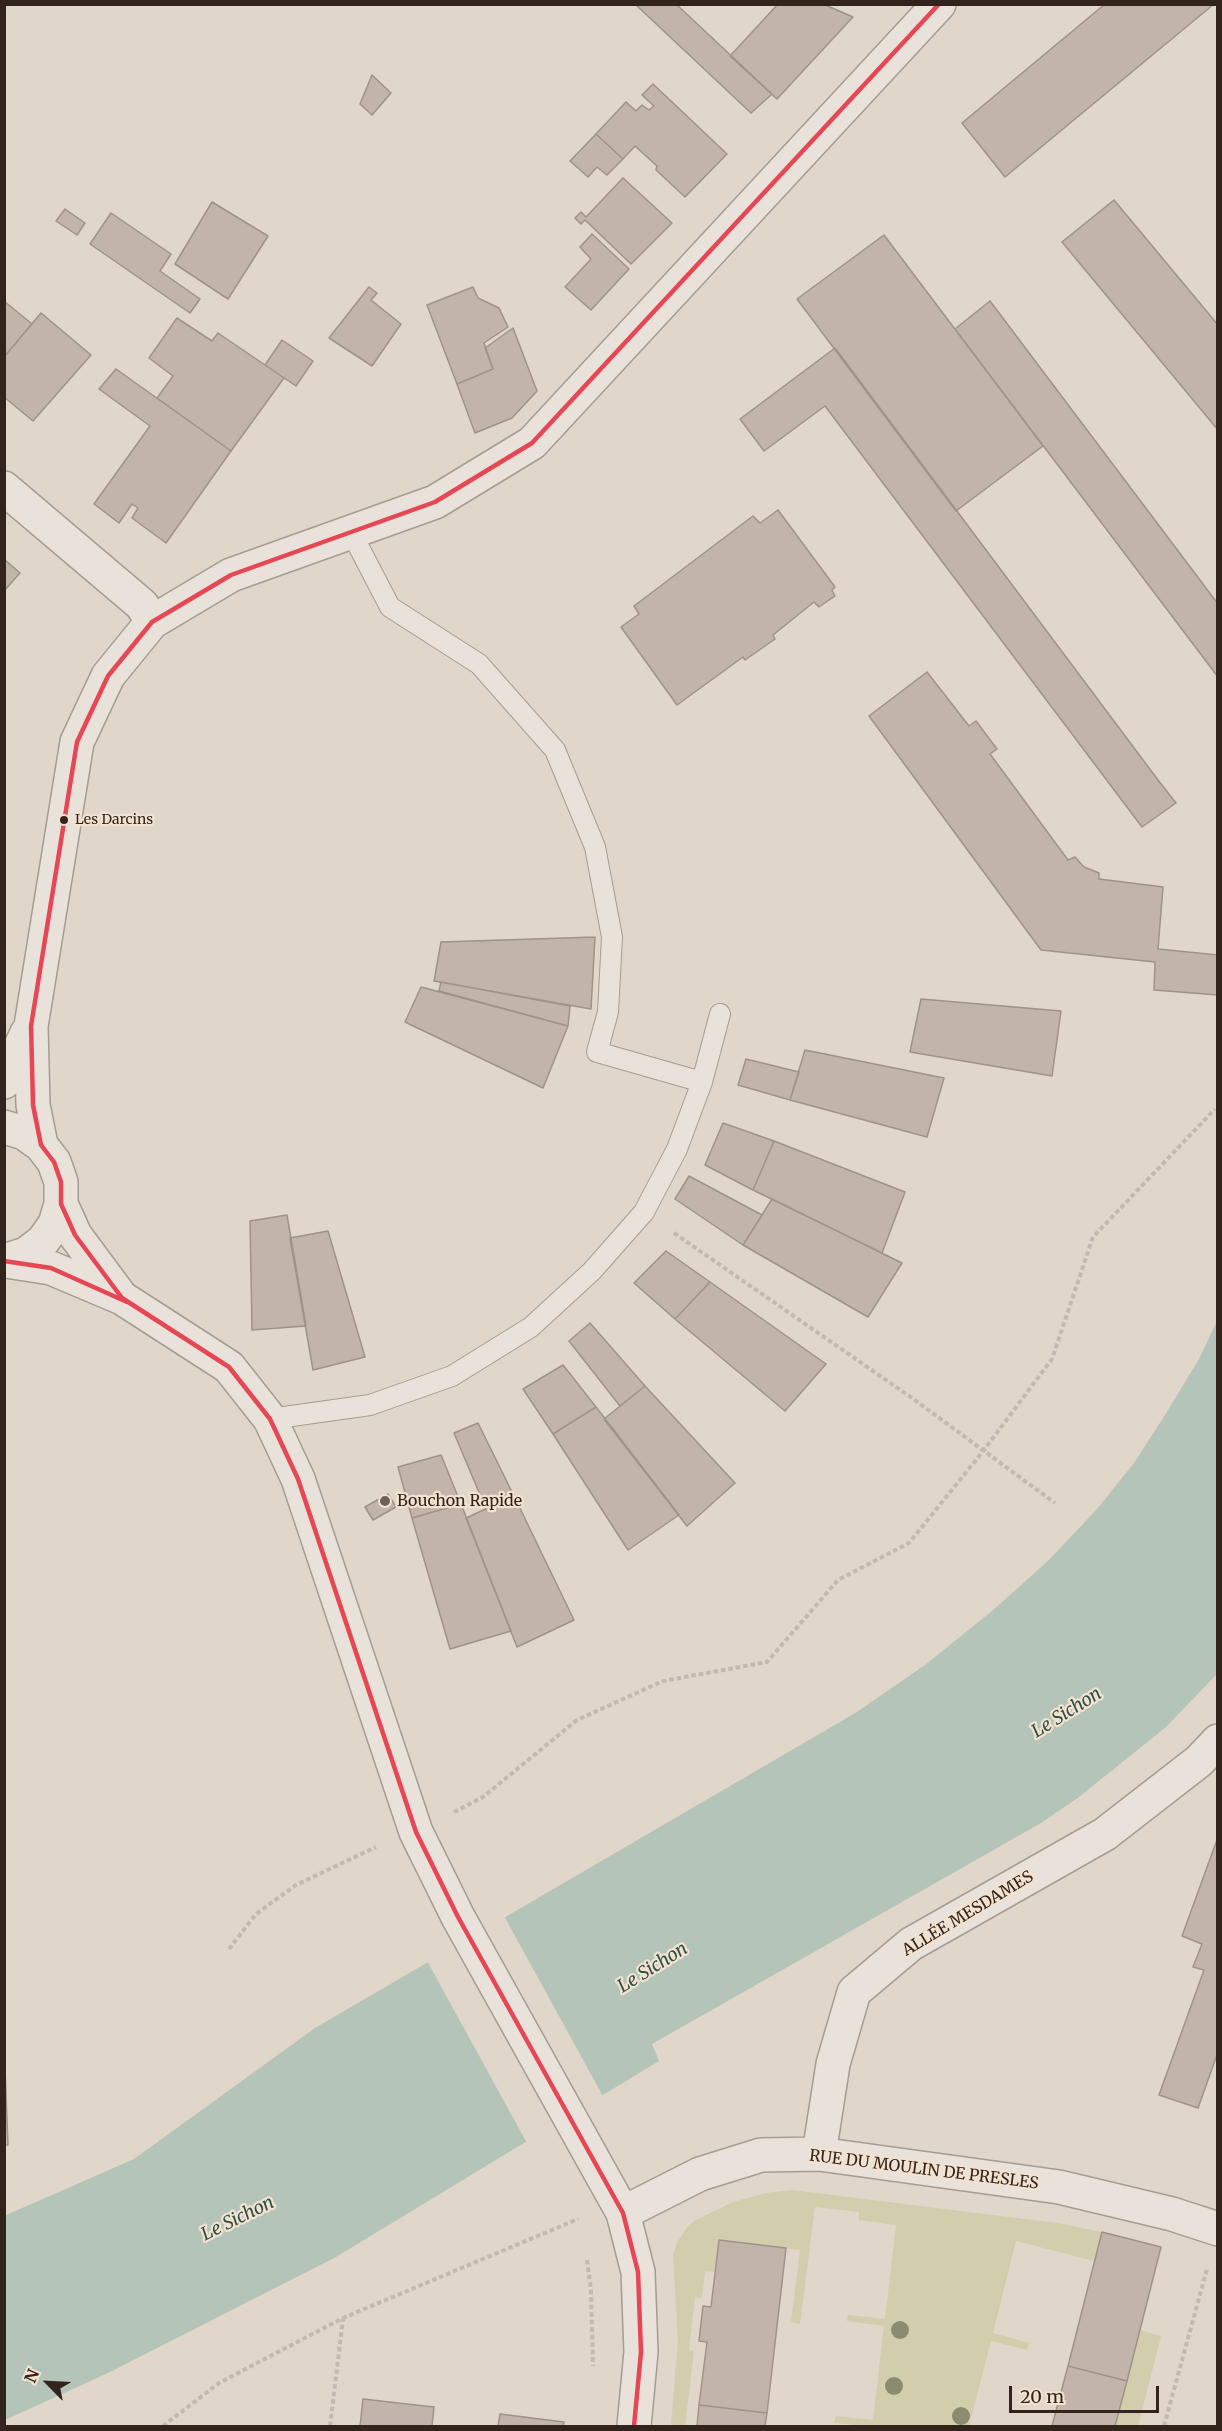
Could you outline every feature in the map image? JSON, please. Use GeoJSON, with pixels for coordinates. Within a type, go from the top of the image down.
{"type":"FeatureCollection","features":[{"type":"Feature","properties":{"kind":"street"},"geometry":{"type":"LineString","coordinates":[[41,1145],[33,1105],[31,1026],[77,742],[108,676],[152,622],[231,575],[435,502],[532,443],[939,4]]}},
{"type":"Feature","properties":{"kind":"street"},"geometry":{"type":"LineString","coordinates":[[4,488],[142,605],[152,622]]}},
{"type":"Feature","properties":{"kind":"street"},"geometry":{"type":"LineString","coordinates":[[4,1082],[31,1026]]}},
{"type":"Feature","properties":{"kind":"street"},"geometry":{"type":"LineString","coordinates":[[4,1127],[24,1133],[41,1145],[54,1162],[61,1182],[61,1203],[55,1224],[43,1241],[26,1254],[5,1261]]}},
{"type":"Feature","properties":{"kind":"street"},"geometry":{"type":"LineString","coordinates":[[61,1203],[75,1235],[122,1298]]}},
{"type":"Feature","properties":{"kind":"street"},"geometry":{"type":"LineString","coordinates":[[5,1261],[51,1268],[122,1298],[229,1367],[270,1419],[298,1479],[416,1832],[458,1917],[623,2214],[639,2272],[641,2352],[634,2427]]}},
{"type":"Feature","properties":{"kind":"street","name":"ALLÉE MESDAMES"},"geometry":{"type":"LineString","coordinates":[[819,2154],[833,2064],[854,1992],[912,1944],[1105,1834],[1199,1761],[1218,1741]]}},
{"type":"Feature","properties":{"kind":"street","name":"RUE DU MOULIN DE PRESLES"},"geometry":{"type":"LineString","coordinates":[[623,2214],[700,2174],[761,2155],[819,2154],[1059,2187],[1172,2214],[1218,2229]]}},
{"type":"Feature","properties":{"kind":"lane"},"geometry":{"type":"LineString","coordinates":[[351,532],[390,608],[479,664],[555,750],[595,847],[612,937],[608,1012],[597,1052],[702,1082]]}},
{"type":"Feature","properties":{"kind":"lane"},"geometry":{"type":"LineString","coordinates":[[270,1419],[370,1405],[452,1376],[531,1327],[592,1271],[644,1212],[677,1149],[702,1082],[720,1014]]}},
{"type":"Feature","properties":{"kind":"path"},"geometry":{"type":"LineString","coordinates":[[229,1950],[256,1914],[296,1885],[379,1846],[416,1832],[483,1797],[577,1720],[663,1681],[767,1662],[838,1580],[909,1543],[984,1450],[1052,1359],[1093,1237],[1215,1109]]}},
{"type":"Feature","properties":{"kind":"path"},"geometry":{"type":"LineString","coordinates":[[644,1212],[984,1450],[1055,1503]]}},
{"type":"Feature","properties":{"kind":"path"},"geometry":{"type":"LineString","coordinates":[[163,2427],[219,2383],[344,2318],[582,2217],[583,2228]]}},
{"type":"Feature","properties":{"kind":"path"},"geometry":{"type":"LineString","coordinates":[[586,2249],[591,2290],[593,2368]]}},
{"type":"Feature","properties":{"kind":"path"},"geometry":{"type":"LineString","coordinates":[[1164,2427],[1208,2265]]}},
{"type":"Feature","properties":{"kind":"path"},"geometry":{"type":"LineString","coordinates":[[330,2427],[344,2318]]}},
{"type":"Feature","properties":{"kind":"shaded area"},"geometry":{"type":"Polygon","coordinates":[[[792,2190],[1057,2223],[1102,2232],[1094,2261],[1016,2241],[993,2333],[1029,2343],[1027,2350],[991,2341],[969,2426],[866,2426],[834,2423],[836,2416],[873,2420],[884,2326],[847,2321],[848,2315],[885,2319],[896,2225],[859,2220],[859,2212],[815,2207],[800,2324],[791,2322],[800,2250],[719,2240],[714,2272],[705,2271],[702,2298],[695,2297],[689,2350],[694,2351],[685,2426],[671,2426],[678,2342],[673,2255],[678,2241],[694,2221],[733,2202],[766,2193],[792,2190]]]}},
{"type":"Feature","properties":{"kind":"shaded area"},"geometry":{"type":"Polygon","coordinates":[[[1139,2330],[1161,2336],[1138,2426],[1115,2426],[1139,2330]]]}},
{"type":"Feature","properties":{"kind":"water","name":"Le Sichon"},"geometry":{"type":"Polygon","coordinates":[[[1217,1321],[1217,1674],[1166,1727],[1079,1797],[1041,1823],[652,2044],[659,2061],[336,2257],[108,2373],[5,2420],[4,2216],[134,2159],[315,2028],[857,1712],[925,1665],[992,1611],[1049,1560],[1097,1509],[1134,1463],[1165,1415],[1199,1359],[1217,1321]]]}},
{"type":"Feature","properties":{"kind":"pier"},"geometry":{"type":"Polygon","coordinates":[[[503,1914],[604,2098],[528,2145],[426,1959],[503,1914]]]}},
{"type":"Feature","properties":{"kind":"building"},"geometry":{"type":"Polygon","coordinates":[[[635,4],[676,4],[772,94],[751,113],[635,4]]]}},
{"type":"Feature","properties":{"kind":"building"},"geometry":{"type":"Polygon","coordinates":[[[778,4],[823,4],[853,17],[777,99],[730,56],[778,4]]]}},
{"type":"Feature","properties":{"kind":"building"},"geometry":{"type":"Polygon","coordinates":[[[1105,4],[1214,4],[1005,177],[962,123],[1105,4]]]}},
{"type":"Feature","properties":{"kind":"building"},"geometry":{"type":"Polygon","coordinates":[[[372,75],[391,93],[372,115],[360,104],[372,75]]]}},
{"type":"Feature","properties":{"kind":"building"},"geometry":{"type":"Polygon","coordinates":[[[653,84],[727,154],[685,197],[656,170],[657,166],[635,146],[623,159],[596,134],[626,102],[636,111],[642,105],[649,110],[654,106],[642,95],[653,84]]]}},
{"type":"Feature","properties":{"kind":"building"},"geometry":{"type":"Polygon","coordinates":[[[596,134],[623,159],[607,175],[597,167],[588,177],[570,161],[596,134]]]}},
{"type":"Feature","properties":{"kind":"building"},"geometry":{"type":"Polygon","coordinates":[[[623,178],[672,223],[631,264],[585,220],[581,224],[575,218],[581,212],[586,217],[623,178]]]}},
{"type":"Feature","properties":{"kind":"building"},"geometry":{"type":"Polygon","coordinates":[[[1114,200],[1218,325],[1218,430],[1062,242],[1114,200]]]}},
{"type":"Feature","properties":{"kind":"building"},"geometry":{"type":"Polygon","coordinates":[[[212,202],[268,236],[228,299],[175,264],[212,202]]]}},
{"type":"Feature","properties":{"kind":"building"},"geometry":{"type":"Polygon","coordinates":[[[65,209],[85,223],[77,235],[56,221],[65,209]]]}},
{"type":"Feature","properties":{"kind":"building"},"geometry":{"type":"Polygon","coordinates":[[[111,213],[171,254],[160,271],[200,299],[190,313],[90,244],[111,213]]]}},
{"type":"Feature","properties":{"kind":"building"},"geometry":{"type":"Polygon","coordinates":[[[592,234],[629,269],[591,310],[565,287],[591,259],[580,247],[592,234]]]}},
{"type":"Feature","properties":{"kind":"building"},"geometry":{"type":"Polygon","coordinates":[[[884,235],[1043,446],[956,511],[797,299],[884,235]]]}},
{"type":"Feature","properties":{"kind":"building"},"geometry":{"type":"Polygon","coordinates":[[[369,287],[377,293],[371,300],[401,324],[372,366],[329,338],[369,287]]]}},
{"type":"Feature","properties":{"kind":"building"},"geometry":{"type":"Polygon","coordinates":[[[473,287],[478,298],[499,308],[508,327],[484,343],[493,369],[457,384],[427,305],[473,287]]]}},
{"type":"Feature","properties":{"kind":"building"},"geometry":{"type":"Polygon","coordinates":[[[4,301],[32,324],[4,357],[4,301]]]}},
{"type":"Feature","properties":{"kind":"building"},"geometry":{"type":"Polygon","coordinates":[[[990,301],[1218,604],[1218,677],[955,329],[990,301]]]}},
{"type":"Feature","properties":{"kind":"building"},"geometry":{"type":"Polygon","coordinates":[[[41,313],[91,355],[33,421],[4,397],[4,357],[41,313]]]}},
{"type":"Feature","properties":{"kind":"building"},"geometry":{"type":"Polygon","coordinates":[[[177,318],[212,341],[218,333],[284,378],[231,451],[157,398],[173,376],[149,358],[177,318]]]}},
{"type":"Feature","properties":{"kind":"building"},"geometry":{"type":"Polygon","coordinates":[[[513,328],[537,391],[512,418],[475,433],[457,384],[493,369],[485,348],[513,328]]]}},
{"type":"Feature","properties":{"kind":"building"},"geometry":{"type":"Polygon","coordinates":[[[282,340],[313,361],[296,386],[265,365],[282,340]]]}},
{"type":"Feature","properties":{"kind":"building"},"geometry":{"type":"Polygon","coordinates":[[[835,348],[1176,803],[1142,827],[825,406],[764,451],[740,419],[835,348]]]}},
{"type":"Feature","properties":{"kind":"building"},"geometry":{"type":"Polygon","coordinates":[[[116,369],[231,451],[166,543],[132,518],[138,508],[132,504],[119,523],[94,504],[150,426],[99,389],[116,369]]]}},
{"type":"Feature","properties":{"kind":"building"},"geometry":{"type":"Polygon","coordinates":[[[778,510],[835,587],[832,590],[835,596],[819,607],[814,602],[773,635],[775,639],[745,660],[743,657],[677,705],[621,627],[639,614],[634,606],[753,516],[760,523],[778,510]]]}},
{"type":"Feature","properties":{"kind":"building"},"geometry":{"type":"Polygon","coordinates":[[[4,559],[20,573],[4,591],[4,559]]]}},
{"type":"Feature","properties":{"kind":"building"},"geometry":{"type":"Polygon","coordinates":[[[927,672],[969,726],[976,721],[997,749],[990,754],[1068,860],[1075,857],[1084,867],[1099,873],[1099,879],[1163,887],[1158,949],[1218,955],[1218,995],[1154,990],[1155,962],[1041,950],[869,716],[927,672]]]}},
{"type":"Feature","properties":{"kind":"building"},"geometry":{"type":"Polygon","coordinates":[[[595,937],[591,1009],[434,981],[441,942],[595,937]]]}},
{"type":"Feature","properties":{"kind":"building"},"geometry":{"type":"Polygon","coordinates":[[[441,982],[570,1006],[568,1026],[439,991],[441,982]]]}},
{"type":"Feature","properties":{"kind":"building"},"geometry":{"type":"Polygon","coordinates":[[[421,987],[568,1026],[543,1088],[405,1022],[421,987]]]}},
{"type":"Feature","properties":{"kind":"building"},"geometry":{"type":"Polygon","coordinates":[[[921,999],[1061,1011],[1052,1076],[910,1052],[921,999]]]}},
{"type":"Feature","properties":{"kind":"building"},"geometry":{"type":"Polygon","coordinates":[[[805,1050],[944,1078],[927,1137],[790,1100],[805,1050]]]}},
{"type":"Feature","properties":{"kind":"building"},"geometry":{"type":"Polygon","coordinates":[[[746,1059],[799,1072],[790,1100],[738,1085],[746,1059]]]}},
{"type":"Feature","properties":{"kind":"building"},"geometry":{"type":"Polygon","coordinates":[[[723,1123],[774,1141],[753,1190],[705,1165],[723,1123]]]}},
{"type":"Feature","properties":{"kind":"building"},"geometry":{"type":"Polygon","coordinates":[[[774,1141],[905,1192],[882,1253],[753,1190],[774,1141]]]}},
{"type":"Feature","properties":{"kind":"building"},"geometry":{"type":"Polygon","coordinates":[[[689,1176],[762,1215],[743,1245],[675,1199],[689,1176]]]}},
{"type":"Feature","properties":{"kind":"building"},"geometry":{"type":"Polygon","coordinates":[[[772,1199],[902,1263],[868,1317],[743,1245],[772,1199]]]}},
{"type":"Feature","properties":{"kind":"building"},"geometry":{"type":"Polygon","coordinates":[[[287,1215],[306,1326],[252,1330],[250,1221],[287,1215]]]}},
{"type":"Feature","properties":{"kind":"building"},"geometry":{"type":"Polygon","coordinates":[[[328,1231],[365,1357],[313,1370],[290,1238],[328,1231]]]}},
{"type":"Feature","properties":{"kind":"building"},"geometry":{"type":"Polygon","coordinates":[[[666,1251],[710,1282],[675,1319],[634,1283],[666,1251]]]}},
{"type":"Feature","properties":{"kind":"building"},"geometry":{"type":"Polygon","coordinates":[[[710,1282],[826,1364],[785,1411],[675,1319],[710,1282]]]}},
{"type":"Feature","properties":{"kind":"building"},"geometry":{"type":"Polygon","coordinates":[[[590,1323],[645,1386],[620,1406],[569,1341],[590,1323]]]}},
{"type":"Feature","properties":{"kind":"building"},"geometry":{"type":"Polygon","coordinates":[[[563,1365],[596,1407],[553,1434],[523,1389],[563,1365]]]}},
{"type":"Feature","properties":{"kind":"building"},"geometry":{"type":"Polygon","coordinates":[[[645,1386],[735,1483],[687,1526],[604,1419],[645,1386]]]}},
{"type":"Feature","properties":{"kind":"building"},"geometry":{"type":"Polygon","coordinates":[[[596,1407],[679,1515],[628,1550],[553,1434],[596,1407]]]}},
{"type":"Feature","properties":{"kind":"building"},"geometry":{"type":"Polygon","coordinates":[[[478,1423],[514,1496],[486,1509],[454,1433],[478,1423]]]}},
{"type":"Feature","properties":{"kind":"building"},"geometry":{"type":"Polygon","coordinates":[[[441,1455],[461,1504],[412,1518],[398,1467],[441,1455]]]}},
{"type":"Feature","properties":{"kind":"building","name":"Bouchon Rapide"},"geometry":{"type":"Polygon","coordinates":[[[388,1494],[396,1507],[373,1520],[365,1507],[388,1494]]]}},
{"type":"Feature","properties":{"kind":"building"},"geometry":{"type":"Polygon","coordinates":[[[514,1496],[574,1620],[517,1647],[466,1518],[514,1496]]]}},
{"type":"Feature","properties":{"kind":"building"},"geometry":{"type":"Polygon","coordinates":[[[461,1504],[511,1631],[450,1649],[412,1518],[461,1504]]]}},
{"type":"Feature","properties":{"kind":"building"},"geometry":{"type":"Polygon","coordinates":[[[1218,1837],[1218,2052],[1198,2108],[1159,2095],[1204,1970],[1193,1967],[1202,1944],[1182,1936],[1218,1837]]]}},
{"type":"Feature","properties":{"kind":"building"},"geometry":{"type":"Polygon","coordinates":[[[4,2044],[8,2145],[4,2145],[4,2044]]]}},
{"type":"Feature","properties":{"kind":"building"},"geometry":{"type":"Polygon","coordinates":[[[1102,2232],[1161,2247],[1127,2381],[1068,2366],[1102,2232]]]}},
{"type":"Feature","properties":{"kind":"building"},"geometry":{"type":"Polygon","coordinates":[[[719,2240],[786,2248],[767,2413],[699,2405],[707,2342],[699,2341],[703,2306],[711,2307],[719,2240]]]}},
{"type":"Feature","properties":{"kind":"building"},"geometry":{"type":"Polygon","coordinates":[[[1068,2366],[1127,2381],[1115,2426],[1052,2426],[1068,2366]]]}},
{"type":"Feature","properties":{"kind":"building"},"geometry":{"type":"Polygon","coordinates":[[[363,2399],[434,2407],[432,2426],[360,2426],[363,2399]]]}},
{"type":"Feature","properties":{"kind":"building"},"geometry":{"type":"Polygon","coordinates":[[[699,2405],[767,2413],[765,2426],[697,2426],[699,2405]]]}},
{"type":"Feature","properties":{"kind":"building"},"geometry":{"type":"Polygon","coordinates":[[[500,2414],[564,2422],[563,2426],[498,2426],[500,2414]]]}},
{"type":"Feature","properties":{"kind":"transit line"},"geometry":{"type":"LineString","coordinates":[[634,2426],[641,2352],[638,2272],[623,2213],[458,1917],[416,1832],[298,1479],[270,1419],[229,1367],[122,1298],[75,1235],[61,1204],[61,1182],[54,1162],[41,1145],[33,1105],[31,1026],[77,742],[108,676],[152,622],[231,575],[435,502],[532,443],[939,4]]}},
{"type":"Feature","properties":{"kind":"transit line"},"geometry":{"type":"LineString","coordinates":[[4,1261],[51,1268],[127,1302]]}},
{"type":"Feature","properties":{"kind":"place","name":"Les Darcins"},"geometry":{"type":"Point","coordinates":[64,820]}},
{"type":"Feature","properties":{"kind":"place","name":"Bouchon Rapide"},"geometry":{"type":"Point","coordinates":[385,1501]}}]}
